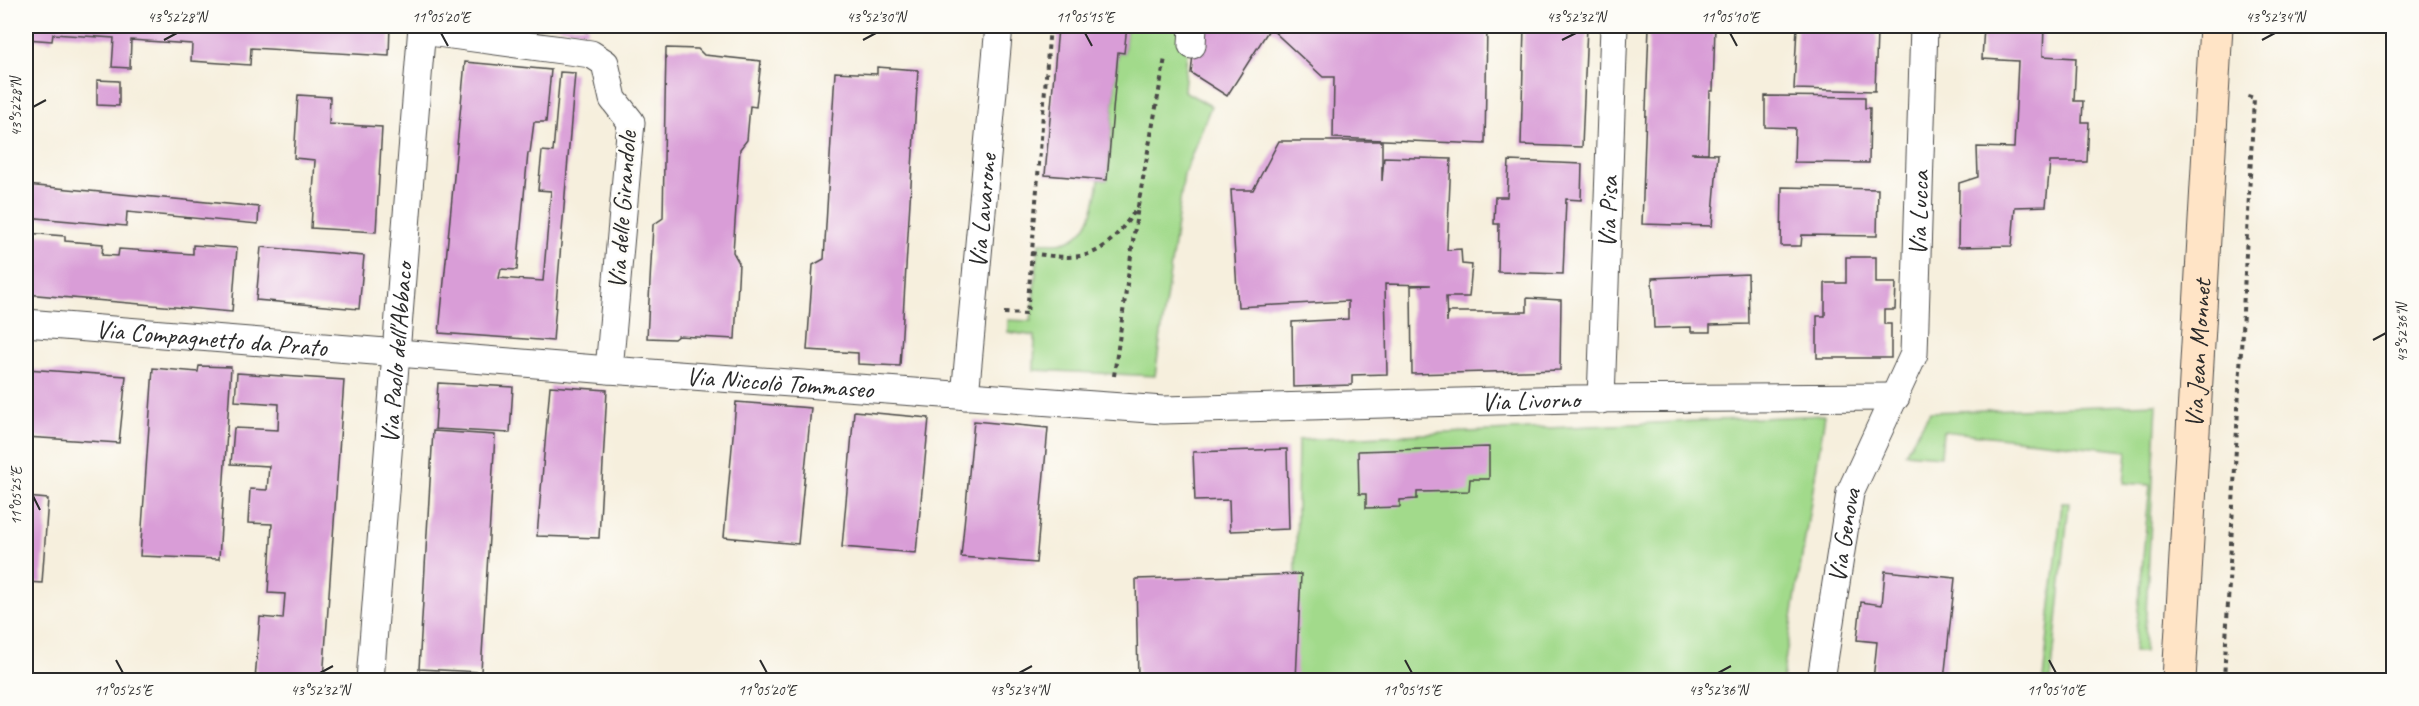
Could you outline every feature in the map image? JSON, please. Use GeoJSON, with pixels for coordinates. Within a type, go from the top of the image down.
{"type":"FeatureCollection","features":[{"type":"Feature","properties":{"kind":"street","name":"Via Lavarone"},"geometry":{"type":"LineString","coordinates":[[965,396],[999,26]]}},
{"type":"Feature","properties":{"kind":"street","name":"Via Pisa"},"geometry":{"type":"LineString","coordinates":[[1601,400],[1614,26]]}},
{"type":"Feature","properties":{"kind":"street","name":"Via Lucca"},"geometry":{"type":"LineString","coordinates":[[1896,398],[1914,354],[1924,26]]}},
{"type":"Feature","properties":{"kind":"street","name":"Via Jean Monnet"},"geometry":{"type":"LineString","coordinates":[[2180,681],[2216,26]]}},
{"type":"Feature","properties":{"kind":"street","name":"Via Paolo dell'Abbaco"},"geometry":{"type":"LineString","coordinates":[[370,681],[422,28]]}},
{"type":"Feature","properties":{"kind":"street","name":"Via delle Girandole"},"geometry":{"type":"LineString","coordinates":[[422,28],[591,54],[605,63],[613,99],[631,122],[609,370]]}},
{"type":"Feature","properties":{"kind":"street","name":"Via Compagnetto da Prato"},"geometry":{"type":"LineString","coordinates":[[26,323],[397,352]]}},
{"type":"Feature","properties":{"kind":"street","name":"Via Niccolò Tommaseo"},"geometry":{"type":"LineString","coordinates":[[397,352],[609,370],[1163,410]]}},
{"type":"Feature","properties":{"kind":"street","name":"Via Livorno"},"geometry":{"type":"LineString","coordinates":[[1163,410],[1601,400],[1896,398]]}},
{"type":"Feature","properties":{"kind":"street","name":"Via Genova"},"geometry":{"type":"LineString","coordinates":[[1821,681],[1850,493],[1896,398]]}},
{"type":"Feature","properties":{"kind":"path"},"geometry":{"type":"LineString","coordinates":[[1000,324],[1000,312],[1027,314],[1050,26]]}},
{"type":"Feature","properties":{"kind":"path"},"geometry":{"type":"LineString","coordinates":[[1108,406],[1115,373],[1138,206],[1163,61],[1175,41],[1193,35]]}},
{"type":"Feature","properties":{"kind":"path"},"geometry":{"type":"LineString","coordinates":[[2224,681],[2254,98],[2243,95]]}},
{"type":"Feature","properties":{"kind":"path"},"geometry":{"type":"LineString","coordinates":[[1031,253],[1068,259],[1096,253],[1120,232],[1138,206]]}},
{"type":"Feature","properties":{"kind":"green space"},"geometry":{"type":"Polygon","coordinates":[[[1127,26],[1189,26],[1184,91],[1211,106],[1184,174],[1155,376],[1034,370],[1035,336],[1008,332],[1008,320],[1031,321],[1039,243],[1063,242],[1080,233],[1086,226],[1094,208],[1099,179],[1107,180],[1118,52],[1124,53],[1127,26]]]}},
{"type":"Feature","properties":{"kind":"green space"},"geometry":{"type":"Polygon","coordinates":[[[2157,404],[2144,652],[2134,652],[2150,485],[2124,483],[2127,451],[1943,431],[1941,456],[1905,453],[1930,412],[2157,404]]]}},
{"type":"Feature","properties":{"kind":"green space"},"geometry":{"type":"Polygon","coordinates":[[[1825,415],[1782,680],[1294,680],[1298,440],[1825,415]]]}},
{"type":"Feature","properties":{"kind":"green space"},"geometry":{"type":"Polygon","coordinates":[[[2062,503],[2069,503],[2051,680],[2043,680],[2062,503]]]}},
{"type":"Feature","properties":{"kind":"building"},"geometry":{"type":"Polygon","coordinates":[[[26,26],[390,26],[389,56],[251,48],[250,65],[191,61],[192,44],[131,40],[130,68],[112,67],[114,38],[53,34],[52,41],[26,39],[26,26]]]}},
{"type":"Feature","properties":{"kind":"building"},"geometry":{"type":"Polygon","coordinates":[[[552,26],[588,26],[587,32],[552,26]]]}},
{"type":"Feature","properties":{"kind":"building"},"geometry":{"type":"Polygon","coordinates":[[[1063,26],[1127,26],[1124,53],[1118,52],[1107,180],[1045,175],[1058,28],[1063,28],[1063,26]]]}},
{"type":"Feature","properties":{"kind":"building"},"geometry":{"type":"Polygon","coordinates":[[[1196,26],[1487,26],[1485,144],[1333,138],[1334,77],[1323,77],[1270,28],[1227,96],[1191,73],[1196,26]]]}},
{"type":"Feature","properties":{"kind":"building"},"geometry":{"type":"Polygon","coordinates":[[[1524,26],[1587,26],[1582,147],[1521,145],[1524,26]]]}},
{"type":"Feature","properties":{"kind":"building"},"geometry":{"type":"Polygon","coordinates":[[[1649,26],[1715,26],[1708,153],[1691,153],[1718,154],[1712,226],[1642,224],[1649,26]]]}},
{"type":"Feature","properties":{"kind":"building"},"geometry":{"type":"Polygon","coordinates":[[[1797,26],[1841,26],[1840,31],[1877,32],[1875,91],[1794,89],[1797,26]]]}},
{"type":"Feature","properties":{"kind":"building"},"geometry":{"type":"Polygon","coordinates":[[[1984,26],[2044,26],[2043,56],[2076,58],[2074,101],[2083,101],[2082,122],[2089,122],[2087,162],[2050,162],[2046,206],[2015,207],[2012,246],[1958,247],[1959,183],[1978,177],[1977,147],[2014,148],[2018,61],[1982,59],[1984,26]]]}},
{"type":"Feature","properties":{"kind":"building"},"geometry":{"type":"Polygon","coordinates":[[[666,48],[698,49],[704,55],[761,61],[756,107],[750,106],[747,140],[740,149],[733,252],[739,263],[735,339],[678,336],[674,339],[647,338],[653,225],[663,218],[666,48]]]}},
{"type":"Feature","properties":{"kind":"building"},"geometry":{"type":"Polygon","coordinates":[[[465,62],[551,70],[546,122],[534,122],[530,153],[528,153],[517,270],[501,269],[499,278],[543,281],[551,191],[538,190],[542,151],[553,152],[560,72],[575,73],[553,341],[439,333],[465,62]]]}},
{"type":"Feature","properties":{"kind":"building"},"geometry":{"type":"Polygon","coordinates":[[[877,67],[918,70],[900,366],[858,364],[858,353],[807,350],[813,265],[824,259],[835,72],[877,74],[877,67]]]}},
{"type":"Feature","properties":{"kind":"building"},"geometry":{"type":"Polygon","coordinates":[[[97,80],[119,81],[119,106],[97,105],[97,80]]]}},
{"type":"Feature","properties":{"kind":"building"},"geometry":{"type":"Polygon","coordinates":[[[298,95],[330,97],[329,124],[382,127],[376,232],[311,228],[315,160],[294,158],[298,95]]]}},
{"type":"Feature","properties":{"kind":"building"},"geometry":{"type":"Polygon","coordinates":[[[1765,96],[1865,97],[1865,108],[1870,108],[1869,163],[1794,162],[1795,128],[1765,127],[1765,96]]]}},
{"type":"Feature","properties":{"kind":"building"},"geometry":{"type":"Polygon","coordinates":[[[1279,141],[1382,141],[1382,181],[1384,157],[1451,159],[1447,250],[1461,249],[1462,264],[1472,265],[1469,297],[1446,297],[1447,322],[1448,312],[1527,312],[1527,298],[1561,300],[1560,370],[1412,374],[1411,286],[1431,285],[1385,284],[1387,374],[1352,375],[1352,385],[1293,387],[1292,322],[1348,319],[1348,301],[1238,307],[1231,190],[1253,190],[1279,141]]]}},
{"type":"Feature","properties":{"kind":"building"},"geometry":{"type":"Polygon","coordinates":[[[1509,161],[1582,164],[1581,200],[1566,199],[1563,274],[1498,272],[1499,224],[1494,224],[1495,197],[1507,197],[1509,161]]]}},
{"type":"Feature","properties":{"kind":"building"},"geometry":{"type":"Polygon","coordinates":[[[26,185],[259,207],[258,224],[127,212],[126,226],[26,217],[26,185]]]}},
{"type":"Feature","properties":{"kind":"building"},"geometry":{"type":"Polygon","coordinates":[[[1782,187],[1878,189],[1877,236],[1802,235],[1801,246],[1781,246],[1782,187]]]}},
{"type":"Feature","properties":{"kind":"building"},"geometry":{"type":"Polygon","coordinates":[[[26,233],[65,236],[65,241],[103,244],[102,255],[118,256],[119,249],[193,254],[193,245],[237,248],[232,312],[26,294],[26,233]]]}},
{"type":"Feature","properties":{"kind":"building"},"geometry":{"type":"Polygon","coordinates":[[[261,247],[364,256],[359,309],[256,300],[261,247]]]}},
{"type":"Feature","properties":{"kind":"building"},"geometry":{"type":"Polygon","coordinates":[[[1846,257],[1876,257],[1876,283],[1896,283],[1895,310],[1884,310],[1884,324],[1891,324],[1891,358],[1817,358],[1817,316],[1825,316],[1825,283],[1846,283],[1846,257]]]}},
{"type":"Feature","properties":{"kind":"building"},"geometry":{"type":"Polygon","coordinates":[[[1748,274],[1749,324],[1710,325],[1710,332],[1691,332],[1691,327],[1654,328],[1652,278],[1748,274]]]}},
{"type":"Feature","properties":{"kind":"building"},"geometry":{"type":"Polygon","coordinates":[[[199,366],[231,367],[219,559],[140,556],[153,368],[198,372],[199,366]]]}},
{"type":"Feature","properties":{"kind":"building"},"geometry":{"type":"Polygon","coordinates":[[[26,369],[126,376],[119,443],[26,437],[26,369]]]}},
{"type":"Feature","properties":{"kind":"building"},"geometry":{"type":"Polygon","coordinates":[[[237,373],[344,380],[323,680],[255,680],[260,617],[283,619],[285,594],[268,593],[272,524],[248,523],[250,489],[267,490],[269,466],[231,464],[234,428],[278,430],[279,404],[235,401],[237,373]]]}},
{"type":"Feature","properties":{"kind":"building"},"geometry":{"type":"Polygon","coordinates":[[[438,383],[513,387],[510,433],[435,429],[438,383]]]}},
{"type":"Feature","properties":{"kind":"building"},"geometry":{"type":"Polygon","coordinates":[[[550,386],[607,390],[599,538],[537,536],[550,386]]]}},
{"type":"Feature","properties":{"kind":"building"},"geometry":{"type":"Polygon","coordinates":[[[736,402],[811,408],[798,544],[724,537],[736,402]]]}},
{"type":"Feature","properties":{"kind":"building"},"geometry":{"type":"Polygon","coordinates":[[[854,411],[929,418],[916,553],[842,547],[854,411]]]}},
{"type":"Feature","properties":{"kind":"building"},"geometry":{"type":"Polygon","coordinates":[[[974,421],[1048,428],[1036,563],[961,557],[974,421]]]}},
{"type":"Feature","properties":{"kind":"building"},"geometry":{"type":"Polygon","coordinates":[[[433,431],[495,435],[481,672],[419,669],[433,431]]]}},
{"type":"Feature","properties":{"kind":"building"},"geometry":{"type":"Polygon","coordinates":[[[1489,447],[1489,479],[1470,479],[1469,491],[1417,492],[1417,499],[1400,500],[1400,507],[1366,508],[1366,494],[1359,494],[1358,451],[1489,447]]]}},
{"type":"Feature","properties":{"kind":"building"},"geometry":{"type":"Polygon","coordinates":[[[1287,449],[1289,529],[1230,531],[1229,500],[1195,501],[1193,452],[1287,449]]]}},
{"type":"Feature","properties":{"kind":"building"},"geometry":{"type":"Polygon","coordinates":[[[26,497],[48,499],[42,583],[26,582],[26,497]]]}},
{"type":"Feature","properties":{"kind":"building"},"geometry":{"type":"Polygon","coordinates":[[[1885,571],[1955,578],[1944,680],[1873,680],[1877,642],[1857,640],[1861,602],[1882,605],[1885,571]]]}},
{"type":"Feature","properties":{"kind":"building"},"geometry":{"type":"Polygon","coordinates":[[[1301,574],[1296,680],[1138,680],[1136,579],[1301,574]]]}}]}
